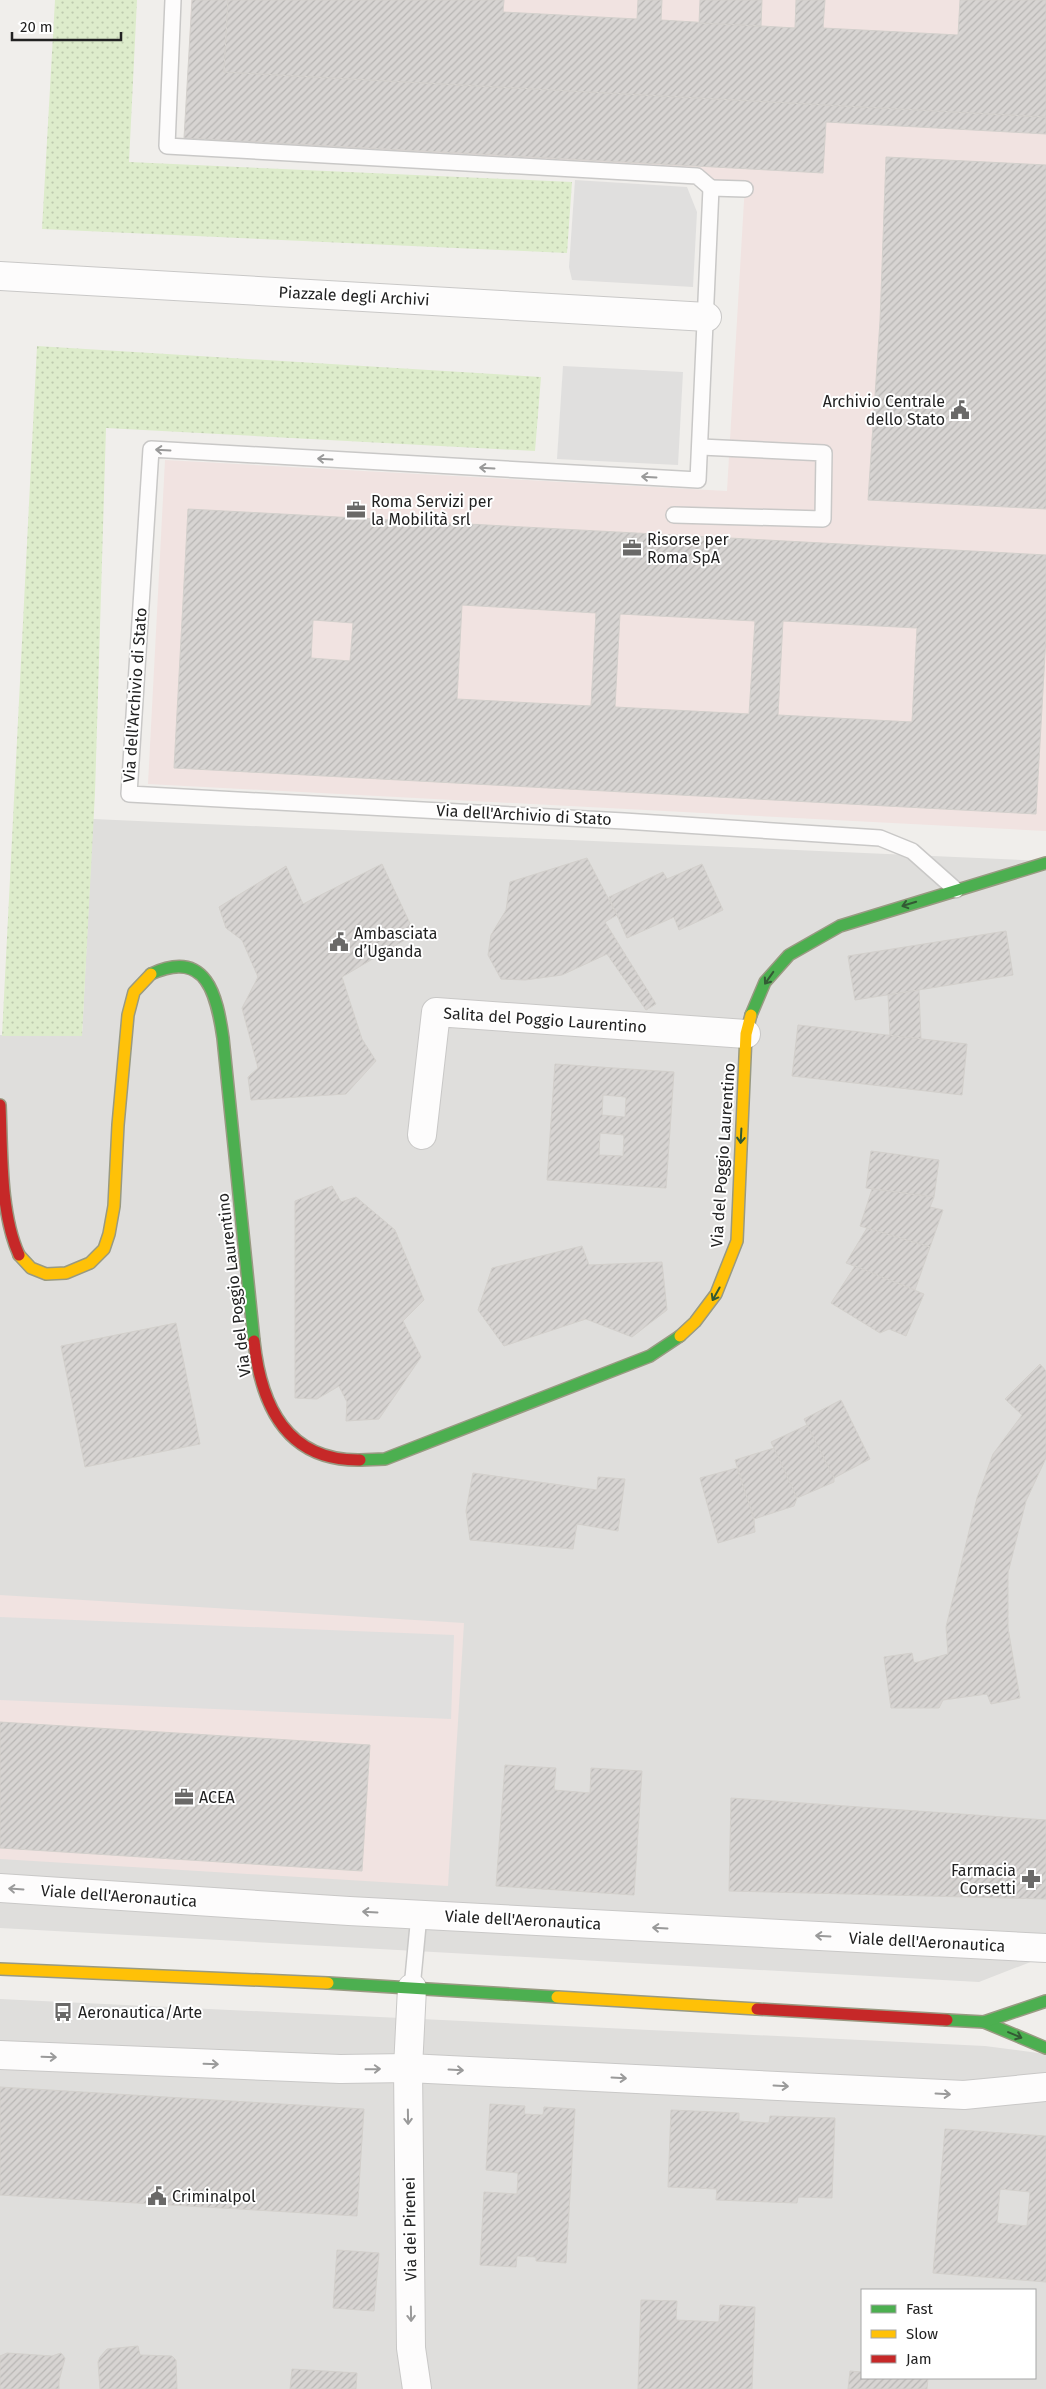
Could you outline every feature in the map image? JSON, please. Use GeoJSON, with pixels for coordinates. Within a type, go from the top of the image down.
{"type":"FeatureCollection","features":[{"type":"Feature","properties":{"kind":"street","name":"Piazzale degli Archivi"},"geometry":{"type":"LineString","coordinates":[[0,276],[707,317]]}},
{"type":"Feature","properties":{"kind":"street","name":"Via del Poggio Laurentino"},"geometry":{"type":"LineString","coordinates":[[0,1104],[6,1218],[11,1242],[21,1261],[35,1270],[53,1276],[74,1272],[94,1260],[105,1246],[112,1224],[118,1101],[130,1002],[135,990],[145,979],[170,966],[186,967],[207,980],[216,999],[223,1038],[257,1366],[266,1398],[279,1420],[296,1441],[320,1455],[350,1460],[385,1459],[650,1356],[680,1337],[697,1321],[720,1289],[728,1271],[736,1241],[746,1034],[750,1018],[765,982],[777,967],[798,949],[840,926],[1046,863]]}},
{"type":"Feature","properties":{"kind":"street","name":"Salita del Poggio Laurentino"},"geometry":{"type":"LineString","coordinates":[[422,1135],[436,1012],[746,1034]]}},
{"type":"Feature","properties":{"kind":"street","name":"Viale dell'Aeronautica"},"geometry":{"type":"LineString","coordinates":[[0,1888],[419,1915],[1046,1948]]}},
{"type":"Feature","properties":{"kind":"street"},"geometry":{"type":"LineString","coordinates":[[0,1969],[412,1988],[984,2022],[1046,2048]]}},
{"type":"Feature","properties":{"kind":"street","name":"Via dei Pirenei"},"geometry":{"type":"LineString","coordinates":[[412,1988],[408,2068],[411,2348],[417,2389]]}},
{"type":"Feature","properties":{"kind":"street"},"geometry":{"type":"LineString","coordinates":[[984,2022],[1046,2001]]}},
{"type":"Feature","properties":{"kind":"street"},"geometry":{"type":"LineString","coordinates":[[0,2055],[340,2069],[408,2068],[964,2095],[1046,2088]]}},
{"type":"Feature","properties":{"kind":"lane"},"geometry":{"type":"LineString","coordinates":[[173,0],[167,146],[697,176],[711,188],[745,189]]}},
{"type":"Feature","properties":{"kind":"lane"},"geometry":{"type":"LineString","coordinates":[[674,516],[823,519],[824,453],[701,447],[711,188]]}},
{"type":"Feature","properties":{"kind":"lane","name":"Via dell'Archivio di Stato"},"geometry":{"type":"LineString","coordinates":[[701,447],[698,480],[151,449],[129,794],[624,821],[880,838],[912,851],[956,890]]}},
{"type":"Feature","properties":{"kind":"lane"},"geometry":{"type":"LineString","coordinates":[[412,1988],[419,1915]]}},
{"type":"Feature","properties":{"kind":"shaded area"},"geometry":{"type":"Polygon","coordinates":[[[191,0],[1046,0],[1046,831],[148,784],[165,460],[727,491],[745,184],[185,154],[191,0]]]}},
{"type":"Feature","properties":{"kind":"shaded area"},"geometry":{"type":"Polygon","coordinates":[[[575,180],[687,187],[697,212],[693,287],[572,280],[569,267],[575,180]]]}},
{"type":"Feature","properties":{"kind":"shaded area"},"geometry":{"type":"Polygon","coordinates":[[[563,366],[683,372],[678,465],[557,459],[563,366]]]}},
{"type":"Feature","properties":{"kind":"shaded area"},"geometry":{"type":"Polygon","coordinates":[[[93,819],[1046,861],[1046,1956],[979,1982],[0,1928],[0,1035],[82,1036],[93,819]]]}},
{"type":"Feature","properties":{"kind":"shaded area","name":"ACEA"},"geometry":{"type":"Polygon","coordinates":[[[0,1595],[464,1623],[448,1886],[0,1859],[0,1595]]]}},
{"type":"Feature","properties":{"kind":"shaded area"},"geometry":{"type":"Polygon","coordinates":[[[0,1617],[454,1635],[451,1719],[0,1700],[0,1617]]]}},
{"type":"Feature","properties":{"kind":"shaded area"},"geometry":{"type":"Polygon","coordinates":[[[0,1999],[985,2046],[1046,2054],[1046,2389],[0,2389],[0,1999]]]}},
{"type":"Feature","properties":{"kind":"green space"},"geometry":{"type":"Polygon","coordinates":[[[55,0],[137,0],[129,162],[572,182],[567,253],[42,229],[55,0]]]}},
{"type":"Feature","properties":{"kind":"green space"},"geometry":{"type":"Polygon","coordinates":[[[37,346],[541,377],[535,451],[106,428],[95,793],[82,1036],[2,1036],[37,346]]]}},
{"type":"Feature","properties":{"kind":"building"},"geometry":{"type":"Polygon","coordinates":[[[192,0],[228,0],[224,72],[1046,117],[1046,134],[826,122],[823,173],[184,138],[192,0]]]}},
{"type":"Feature","properties":{"kind":"building"},"geometry":{"type":"Polygon","coordinates":[[[228,0],[504,0],[503,12],[637,19],[638,0],[662,0],[661,20],[795,28],[796,0],[825,0],[823,28],[958,35],[960,0],[1046,0],[1046,117],[224,72],[228,0]]]}},
{"type":"Feature","properties":{"kind":"building"},"geometry":{"type":"Polygon","coordinates":[[[700,0],[762,0],[761,26],[699,23],[700,0]]]}},
{"type":"Feature","properties":{"kind":"building","name":"Archivio Centrale dello Stato"},"geometry":{"type":"Polygon","coordinates":[[[886,157],[1046,165],[1046,509],[868,500],[880,321],[886,157]]]}},
{"type":"Feature","properties":{"kind":"building"},"geometry":{"type":"Polygon","coordinates":[[[188,509],[1046,555],[1046,637],[1036,814],[174,768],[188,509]],[[462,605],[457,699],[591,706],[596,613],[462,605]],[[620,614],[615,707],[749,714],[755,621],[620,614]],[[313,620],[311,658],[350,661],[353,623],[313,620]],[[783,621],[778,715],[912,722],[917,628],[783,621]]]}},
{"type":"Feature","properties":{"kind":"building"},"geometry":{"type":"Polygon","coordinates":[[[587,858],[617,915],[605,922],[656,1004],[646,1010],[607,954],[562,975],[525,980],[501,979],[488,955],[491,935],[506,910],[510,882],[587,858]]]}},
{"type":"Feature","properties":{"kind":"building"},"geometry":{"type":"Polygon","coordinates":[[[382,864],[415,934],[342,977],[362,1039],[376,1061],[346,1094],[251,1100],[248,1077],[258,1068],[242,1008],[258,977],[242,940],[226,928],[219,907],[286,866],[303,904],[382,864]]]}},
{"type":"Feature","properties":{"kind":"building"},"geometry":{"type":"Polygon","coordinates":[[[702,864],[723,910],[679,930],[674,917],[627,938],[609,897],[663,872],[667,879],[702,864]]]}},
{"type":"Feature","properties":{"kind":"building"},"geometry":{"type":"Polygon","coordinates":[[[1006,931],[1013,975],[855,1000],[848,956],[1006,931]]]}},
{"type":"Feature","properties":{"kind":"building"},"geometry":{"type":"Polygon","coordinates":[[[919,990],[921,1039],[890,1036],[888,995],[919,990]]]}},
{"type":"Feature","properties":{"kind":"building"},"geometry":{"type":"Polygon","coordinates":[[[798,1025],[967,1044],[962,1095],[792,1076],[798,1025]]]}},
{"type":"Feature","properties":{"kind":"building"},"geometry":{"type":"Polygon","coordinates":[[[555,1064],[674,1072],[666,1188],[547,1180],[555,1064]],[[603,1095],[602,1115],[625,1117],[626,1097],[603,1095]],[[600,1133],[599,1155],[623,1156],[624,1135],[600,1133]]]}},
{"type":"Feature","properties":{"kind":"building"},"geometry":{"type":"Polygon","coordinates":[[[871,1151],[939,1160],[934,1197],[866,1188],[871,1151]]]}},
{"type":"Feature","properties":{"kind":"building"},"geometry":{"type":"Polygon","coordinates":[[[332,1186],[341,1202],[356,1197],[395,1230],[424,1300],[403,1321],[421,1357],[379,1419],[346,1421],[347,1402],[339,1386],[317,1399],[295,1398],[295,1201],[332,1186]]]}},
{"type":"Feature","properties":{"kind":"building"},"geometry":{"type":"Polygon","coordinates":[[[872,1189],[934,1197],[930,1207],[943,1210],[930,1247],[860,1226],[872,1189]]]}},
{"type":"Feature","properties":{"kind":"building"},"geometry":{"type":"Polygon","coordinates":[[[867,1228],[930,1247],[915,1290],[846,1263],[867,1228]]]}},
{"type":"Feature","properties":{"kind":"building"},"geometry":{"type":"Polygon","coordinates":[[[582,1246],[589,1265],[662,1262],[667,1310],[632,1337],[586,1319],[504,1346],[478,1310],[492,1268],[582,1246]]]}},
{"type":"Feature","properties":{"kind":"building"},"geometry":{"type":"Polygon","coordinates":[[[855,1266],[924,1294],[906,1336],[889,1329],[880,1333],[831,1303],[855,1266]]]}},
{"type":"Feature","properties":{"kind":"building"},"geometry":{"type":"Polygon","coordinates":[[[176,1323],[200,1444],[85,1467],[61,1346],[176,1323]]]}},
{"type":"Feature","properties":{"kind":"building"},"geometry":{"type":"Polygon","coordinates":[[[1040,1364],[1046,1371],[1046,1458],[1026,1501],[1008,1573],[1008,1628],[1020,1698],[991,1704],[987,1694],[943,1700],[939,1708],[891,1708],[884,1657],[912,1653],[914,1663],[948,1654],[946,1627],[977,1498],[993,1454],[1022,1415],[1005,1399],[1040,1364]]]}},
{"type":"Feature","properties":{"kind":"building"},"geometry":{"type":"Polygon","coordinates":[[[841,1400],[870,1459],[834,1478],[804,1419],[841,1400]]]}},
{"type":"Feature","properties":{"kind":"building"},"geometry":{"type":"Polygon","coordinates":[[[807,1425],[834,1478],[834,1482],[797,1498],[771,1442],[807,1425]]]}},
{"type":"Feature","properties":{"kind":"building"},"geometry":{"type":"Polygon","coordinates":[[[774,1448],[797,1498],[794,1506],[754,1519],[735,1460],[774,1448]]]}},
{"type":"Feature","properties":{"kind":"building"},"geometry":{"type":"Polygon","coordinates":[[[737,1468],[754,1519],[755,1532],[718,1543],[700,1478],[737,1468]]]}},
{"type":"Feature","properties":{"kind":"building"},"geometry":{"type":"Polygon","coordinates":[[[473,1473],[597,1490],[598,1477],[625,1479],[618,1531],[577,1524],[573,1549],[470,1540],[466,1511],[473,1473]]]}},
{"type":"Feature","properties":{"kind":"building","name":"ACEA"},"geometry":{"type":"Polygon","coordinates":[[[0,1722],[370,1745],[362,1871],[0,1848],[0,1722]]]}},
{"type":"Feature","properties":{"kind":"building"},"geometry":{"type":"Polygon","coordinates":[[[505,1765],[556,1768],[554,1790],[590,1793],[591,1768],[642,1771],[634,1895],[496,1886],[505,1765]]]}},
{"type":"Feature","properties":{"kind":"building"},"geometry":{"type":"Polygon","coordinates":[[[731,1798],[1046,1820],[1046,1899],[729,1891],[731,1798]]]}},
{"type":"Feature","properties":{"kind":"building"},"geometry":{"type":"Polygon","coordinates":[[[0,2087],[364,2109],[357,2216],[0,2195],[0,2087]]]}},
{"type":"Feature","properties":{"kind":"building"},"geometry":{"type":"Polygon","coordinates":[[[490,2104],[525,2106],[524,2114],[543,2115],[544,2107],[575,2109],[566,2263],[536,2261],[536,2257],[517,2256],[516,2267],[480,2265],[484,2192],[517,2194],[518,2173],[486,2170],[490,2104]]]}},
{"type":"Feature","properties":{"kind":"building"},"geometry":{"type":"Polygon","coordinates":[[[671,2110],[739,2113],[739,2121],[769,2123],[770,2116],[835,2118],[832,2198],[798,2197],[797,2203],[716,2200],[717,2189],[668,2187],[671,2110]]]}},
{"type":"Feature","properties":{"kind":"building"},"geometry":{"type":"Polygon","coordinates":[[[945,2129],[1046,2136],[1046,2282],[933,2273],[945,2129]],[[1000,2189],[997,2223],[1027,2226],[1030,2192],[1000,2189]]]}},
{"type":"Feature","properties":{"kind":"building"},"geometry":{"type":"Polygon","coordinates":[[[337,2250],[379,2253],[374,2311],[333,2308],[337,2250]]]}},
{"type":"Feature","properties":{"kind":"building"},"geometry":{"type":"Polygon","coordinates":[[[641,2300],[677,2301],[676,2320],[719,2322],[720,2305],[755,2307],[752,2389],[638,2389],[641,2300]]]}},
{"type":"Feature","properties":{"kind":"building"},"geometry":{"type":"Polygon","coordinates":[[[138,2346],[140,2355],[172,2356],[176,2360],[177,2389],[100,2389],[98,2362],[107,2349],[138,2346]]]}},
{"type":"Feature","properties":{"kind":"building"},"geometry":{"type":"Polygon","coordinates":[[[7,2353],[52,2356],[61,2353],[65,2358],[59,2381],[59,2389],[0,2389],[0,2356],[7,2353]]]}},
{"type":"Feature","properties":{"kind":"building"},"geometry":{"type":"Polygon","coordinates":[[[292,2369],[357,2373],[356,2389],[290,2389],[292,2369]]]}},
{"type":"Feature","properties":{"kind":"building"},"geometry":{"type":"Polygon","coordinates":[[[850,2371],[861,2372],[861,2379],[928,2379],[927,2389],[848,2389],[850,2371]]]}},
{"type":"Feature","properties":{"kind":"traffic: fast"},"geometry":{"type":"LineString","coordinates":[[751,1015],[765,982],[789,955],[840,926],[1046,863]]}},
{"type":"Feature","properties":{"kind":"traffic: fast"},"geometry":{"type":"LineString","coordinates":[[151,974],[170,968],[185,967],[197,972],[206,980],[217,1007],[223,1038],[254,1341]]}},
{"type":"Feature","properties":{"kind":"traffic: fast"},"geometry":{"type":"LineString","coordinates":[[360,1460],[385,1459],[650,1356],[680,1336]]}},
{"type":"Feature","properties":{"kind":"traffic: fast"},"geometry":{"type":"LineString","coordinates":[[328,1983],[557,1997]]}},
{"type":"Feature","properties":{"kind":"traffic: fast"},"geometry":{"type":"LineString","coordinates":[[984,2022],[1046,2001]]}},
{"type":"Feature","properties":{"kind":"traffic: fast"},"geometry":{"type":"LineString","coordinates":[[947,2020],[984,2022],[1046,2048]]}},
{"type":"Feature","properties":{"kind":"traffic: slow"},"geometry":{"type":"LineString","coordinates":[[19,1255],[31,1268],[46,1274],[66,1273],[90,1263],[104,1249],[114,1206],[118,1125],[128,1015],[134,992],[151,974]]}},
{"type":"Feature","properties":{"kind":"traffic: slow"},"geometry":{"type":"LineString","coordinates":[[680,1336],[695,1322],[716,1294],[737,1241],[746,1034],[751,1015]]}},
{"type":"Feature","properties":{"kind":"traffic: slow"},"geometry":{"type":"LineString","coordinates":[[0,1969],[328,1983]]}},
{"type":"Feature","properties":{"kind":"traffic: slow"},"geometry":{"type":"LineString","coordinates":[[557,1997],[757,2009]]}},
{"type":"Feature","properties":{"kind":"traffic: jam"},"geometry":{"type":"LineString","coordinates":[[0,1105],[5,1201],[8,1220],[19,1255]]}},
{"type":"Feature","properties":{"kind":"traffic: jam"},"geometry":{"type":"LineString","coordinates":[[254,1341],[263,1387],[271,1407],[282,1425],[296,1440],[314,1451],[335,1458],[360,1460]]}},
{"type":"Feature","properties":{"kind":"traffic: jam"},"geometry":{"type":"LineString","coordinates":[[757,2009],[947,2020]]}},
{"type":"Feature","properties":{"kind":"place","name":"Archivio Centrale dello Stato"},"geometry":{"type":"Point","coordinates":[960,410]}},
{"type":"Feature","properties":{"kind":"place","name":"Roma Servizi per la Mobilità srl"},"geometry":{"type":"Point","coordinates":[356,510]}},
{"type":"Feature","properties":{"kind":"place","name":"Risorse per Roma SpA"},"geometry":{"type":"Point","coordinates":[632,548]}},
{"type":"Feature","properties":{"kind":"place","name":"Ambasciata d’Uganda"},"geometry":{"type":"Point","coordinates":[339,942]}},
{"type":"Feature","properties":{"kind":"place","name":"ACEA"},"geometry":{"type":"Point","coordinates":[184,1797]}},
{"type":"Feature","properties":{"kind":"place","name":"Farmacia Corsetti"},"geometry":{"type":"Point","coordinates":[1031,1879]}},
{"type":"Feature","properties":{"kind":"place","name":"Aeronautica/Arte"},"geometry":{"type":"Point","coordinates":[63,2012]}},
{"type":"Feature","properties":{"kind":"place","name":"Criminalpol"},"geometry":{"type":"Point","coordinates":[157,2196]}}]}
